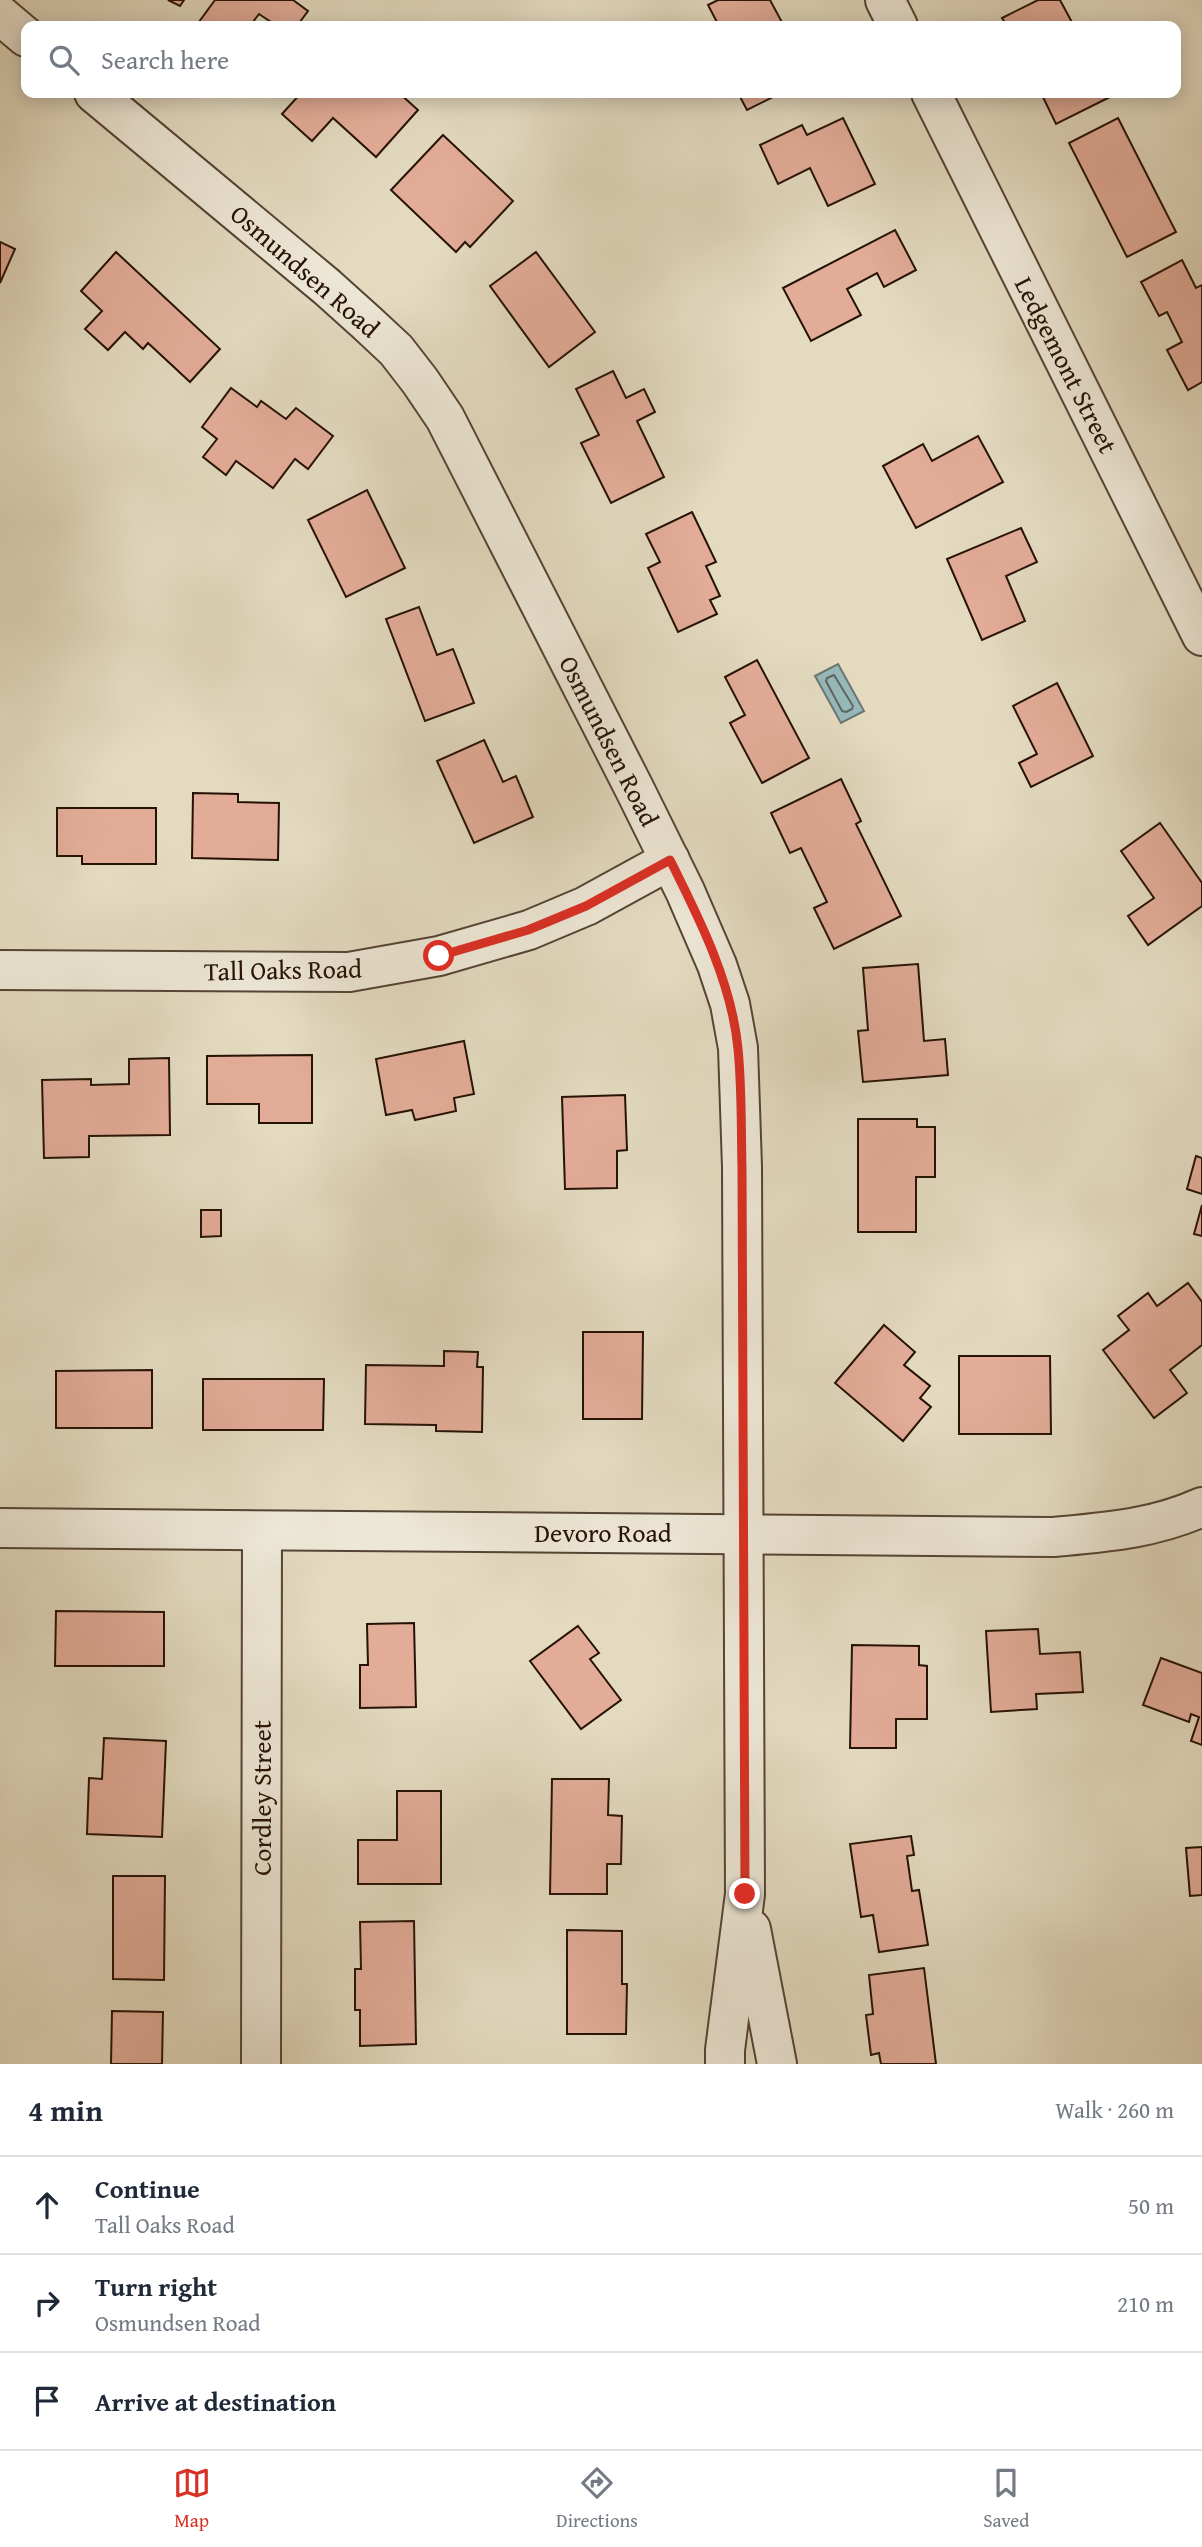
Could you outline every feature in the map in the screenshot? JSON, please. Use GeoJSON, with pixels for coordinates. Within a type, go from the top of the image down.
{"type":"FeatureCollection","features":[{"type":"Feature","properties":{"kind":"street"},"geometry":{"type":"LineString","coordinates":[[885,0],[896,21]]}},
{"type":"Feature","properties":{"kind":"street","name":"Osmundsen Road"},"geometry":{"type":"LineString","coordinates":[[100,98],[327,287],[396,350],[420,381],[445,418],[670,860],[717,965],[730,1004],[738,1048],[742,1167],[745,1894],[725,2064]]}},
{"type":"Feature","properties":{"kind":"street","name":"Ledgemont Street"},"geometry":{"type":"LineString","coordinates":[[933,98],[1202,636]]}},
{"type":"Feature","properties":{"kind":"street","name":"Tall Oaks Road"},"geometry":{"type":"LineString","coordinates":[[0,970],[349,972],[439,956],[528,930],[586,906],[670,860]]}},
{"type":"Feature","properties":{"kind":"street","name":"Devoro Road"},"geometry":{"type":"LineString","coordinates":[[0,1528],[1054,1537],[1133,1530],[1178,1518],[1202,1507]]}},
{"type":"Feature","properties":{"kind":"street","name":"Cordley Street"},"geometry":{"type":"LineString","coordinates":[[261,2064],[262,1532]]}},
{"type":"Feature","properties":{"kind":"street","name":"Osmundsen Road"},"geometry":{"type":"LineString","coordinates":[[745,1894],[777,2064]]}},
{"type":"Feature","properties":{"kind":"water"},"geometry":{"type":"Polygon","coordinates":[[[838,664],[864,711],[841,723],[815,676],[838,664]]]}},
{"type":"Feature","properties":{"kind":"building"},"geometry":{"type":"Polygon","coordinates":[[[168,0],[184,0],[180,6],[168,0]]]}},
{"type":"Feature","properties":{"kind":"building"},"geometry":{"type":"Polygon","coordinates":[[[215,0],[293,0],[308,11],[301,21],[270,21],[259,14],[254,21],[200,21],[215,0]]]}},
{"type":"Feature","properties":{"kind":"building"},"geometry":{"type":"Polygon","coordinates":[[[718,0],[770,0],[781,21],[716,21],[708,5],[718,0]]]}},
{"type":"Feature","properties":{"kind":"building"},"geometry":{"type":"Polygon","coordinates":[[[1038,0],[1060,0],[1071,21],[1004,21],[1002,18],[1038,0]]]}},
{"type":"Feature","properties":{"kind":"building"},"geometry":{"type":"Polygon","coordinates":[[[296,98],[405,98],[418,110],[376,157],[333,118],[312,141],[282,114],[296,98]]]}},
{"type":"Feature","properties":{"kind":"building"},"geometry":{"type":"Polygon","coordinates":[[[741,98],[771,98],[747,110],[741,98]]]}},
{"type":"Feature","properties":{"kind":"building"},"geometry":{"type":"Polygon","coordinates":[[[1043,98],[1108,98],[1056,124],[1043,98]]]}},
{"type":"Feature","properties":{"kind":"building"},"geometry":{"type":"Polygon","coordinates":[[[843,118],[875,184],[828,206],[810,168],[778,184],[760,145],[802,125],[807,135],[843,118]]]}},
{"type":"Feature","properties":{"kind":"building"},"geometry":{"type":"Polygon","coordinates":[[[1118,118],[1176,232],[1127,257],[1069,143],[1118,118]]]}},
{"type":"Feature","properties":{"kind":"building"},"geometry":{"type":"Polygon","coordinates":[[[443,135],[513,201],[470,247],[465,242],[456,252],[391,190],[443,135]]]}},
{"type":"Feature","properties":{"kind":"building"},"geometry":{"type":"Polygon","coordinates":[[[895,230],[916,270],[884,287],[877,273],[847,289],[861,315],[811,341],[783,288],[895,230]]]}},
{"type":"Feature","properties":{"kind":"building"},"geometry":{"type":"Polygon","coordinates":[[[0,242],[15,249],[0,283],[0,242]]]}},
{"type":"Feature","properties":{"kind":"building"},"geometry":{"type":"Polygon","coordinates":[[[116,252],[220,349],[190,382],[148,343],[143,349],[125,332],[108,350],[85,329],[102,311],[81,291],[116,252]]]}},
{"type":"Feature","properties":{"kind":"building"},"geometry":{"type":"Polygon","coordinates":[[[536,252],[595,332],[549,367],[490,286],[536,252]]]}},
{"type":"Feature","properties":{"kind":"building"},"geometry":{"type":"Polygon","coordinates":[[[1182,260],[1196,288],[1202,285],[1202,382],[1188,390],[1167,350],[1182,342],[1167,312],[1159,316],[1141,282],[1182,260]]]}},
{"type":"Feature","properties":{"kind":"building"},"geometry":{"type":"Polygon","coordinates":[[[613,371],[626,398],[644,389],[655,412],[637,421],[664,477],[611,503],[581,443],[599,435],[576,389],[613,371]]]}},
{"type":"Feature","properties":{"kind":"building"},"geometry":{"type":"Polygon","coordinates":[[[231,388],[257,407],[261,401],[286,419],[296,408],[333,436],[308,469],[295,459],[273,488],[236,461],[226,475],[203,457],[217,439],[202,427],[231,388]]]}},
{"type":"Feature","properties":{"kind":"building"},"geometry":{"type":"Polygon","coordinates":[[[978,436],[1003,482],[916,528],[883,466],[923,444],[932,461],[978,436]]]}},
{"type":"Feature","properties":{"kind":"building"},"geometry":{"type":"Polygon","coordinates":[[[367,490],[405,568],[346,597],[308,520],[367,490]]]}},
{"type":"Feature","properties":{"kind":"building"},"geometry":{"type":"Polygon","coordinates":[[[692,512],[716,562],[706,566],[720,596],[710,600],[717,614],[678,632],[648,568],[660,562],[646,534],[692,512]]]}},
{"type":"Feature","properties":{"kind":"building"},"geometry":{"type":"Polygon","coordinates":[[[1021,528],[1037,562],[1006,576],[1025,621],[982,640],[947,559],[1021,528]]]}},
{"type":"Feature","properties":{"kind":"building"},"geometry":{"type":"Polygon","coordinates":[[[419,607],[437,655],[453,649],[474,703],[425,721],[386,619],[419,607]]]}},
{"type":"Feature","properties":{"kind":"building"},"geometry":{"type":"Polygon","coordinates":[[[757,660],[809,758],[762,783],[730,723],[745,715],[725,677],[757,660]]]}},
{"type":"Feature","properties":{"kind":"building"},"geometry":{"type":"Polygon","coordinates":[[[1057,683],[1093,756],[1031,787],[1019,763],[1037,754],[1013,706],[1057,683]]]}},
{"type":"Feature","properties":{"kind":"building"},"geometry":{"type":"Polygon","coordinates":[[[484,740],[503,782],[516,776],[533,817],[474,843],[437,761],[484,740]]]}},
{"type":"Feature","properties":{"kind":"building"},"geometry":{"type":"Polygon","coordinates":[[[841,779],[861,821],[856,824],[901,916],[834,949],[814,908],[827,902],[801,848],[790,853],[771,813],[841,779]]]}},
{"type":"Feature","properties":{"kind":"building"},"geometry":{"type":"Polygon","coordinates":[[[193,793],[238,794],[238,802],[279,803],[278,860],[192,858],[193,793]]]}},
{"type":"Feature","properties":{"kind":"building"},"geometry":{"type":"Polygon","coordinates":[[[57,808],[156,808],[156,864],[82,864],[82,856],[57,856],[57,808]]]}},
{"type":"Feature","properties":{"kind":"building"},"geometry":{"type":"Polygon","coordinates":[[[1160,823],[1202,883],[1202,906],[1148,945],[1128,916],[1154,898],[1121,851],[1160,823]]]}},
{"type":"Feature","properties":{"kind":"building"},"geometry":{"type":"Polygon","coordinates":[[[918,964],[924,1041],[945,1039],[948,1075],[863,1082],[858,1031],[868,1030],[863,968],[918,964]]]}},
{"type":"Feature","properties":{"kind":"building"},"geometry":{"type":"Polygon","coordinates":[[[464,1041],[474,1094],[454,1098],[456,1111],[415,1120],[412,1110],[386,1115],[376,1059],[464,1041]]]}},
{"type":"Feature","properties":{"kind":"building"},"geometry":{"type":"Polygon","coordinates":[[[312,1055],[312,1123],[259,1123],[259,1104],[207,1104],[207,1056],[312,1055]]]}},
{"type":"Feature","properties":{"kind":"building"},"geometry":{"type":"Polygon","coordinates":[[[169,1058],[170,1135],[89,1136],[89,1157],[44,1158],[42,1080],[91,1079],[91,1085],[129,1084],[129,1059],[169,1058]]]}},
{"type":"Feature","properties":{"kind":"building"},"geometry":{"type":"Polygon","coordinates":[[[625,1095],[627,1150],[617,1151],[617,1188],[565,1189],[562,1097],[625,1095]]]}},
{"type":"Feature","properties":{"kind":"building"},"geometry":{"type":"Polygon","coordinates":[[[858,1119],[917,1119],[917,1127],[935,1127],[935,1177],[916,1177],[916,1232],[858,1232],[858,1119]]]}},
{"type":"Feature","properties":{"kind":"building"},"geometry":{"type":"Polygon","coordinates":[[[1196,1156],[1202,1158],[1202,1194],[1187,1189],[1196,1156]]]}},
{"type":"Feature","properties":{"kind":"building"},"geometry":{"type":"Polygon","coordinates":[[[1202,1205],[1202,1236],[1194,1234],[1202,1205]]]}},
{"type":"Feature","properties":{"kind":"building"},"geometry":{"type":"Polygon","coordinates":[[[201,1210],[221,1210],[221,1236],[201,1237],[201,1210]]]}},
{"type":"Feature","properties":{"kind":"building"},"geometry":{"type":"Polygon","coordinates":[[[1188,1283],[1202,1302],[1202,1345],[1170,1370],[1187,1393],[1154,1418],[1103,1350],[1129,1330],[1118,1316],[1148,1293],[1157,1306],[1188,1283]]]}},
{"type":"Feature","properties":{"kind":"building"},"geometry":{"type":"Polygon","coordinates":[[[884,1325],[915,1352],[904,1365],[930,1386],[920,1398],[931,1407],[903,1441],[835,1383],[884,1325]]]}},
{"type":"Feature","properties":{"kind":"building"},"geometry":{"type":"Polygon","coordinates":[[[583,1332],[643,1332],[642,1419],[583,1419],[583,1332]]]}},
{"type":"Feature","properties":{"kind":"building"},"geometry":{"type":"Polygon","coordinates":[[[444,1351],[478,1352],[477,1367],[483,1367],[482,1432],[436,1431],[436,1425],[365,1424],[366,1365],[444,1366],[444,1351]]]}},
{"type":"Feature","properties":{"kind":"building"},"geometry":{"type":"Polygon","coordinates":[[[959,1356],[1050,1356],[1051,1434],[959,1434],[959,1356]]]}},
{"type":"Feature","properties":{"kind":"building"},"geometry":{"type":"Polygon","coordinates":[[[152,1370],[152,1428],[56,1428],[56,1371],[152,1370]]]}},
{"type":"Feature","properties":{"kind":"building"},"geometry":{"type":"Polygon","coordinates":[[[203,1379],[324,1379],[323,1430],[203,1430],[203,1379]]]}},
{"type":"Feature","properties":{"kind":"building"},"geometry":{"type":"Polygon","coordinates":[[[56,1611],[164,1612],[164,1666],[55,1666],[56,1611]]]}},
{"type":"Feature","properties":{"kind":"building"},"geometry":{"type":"Polygon","coordinates":[[[414,1623],[416,1707],[360,1708],[360,1665],[368,1665],[367,1624],[414,1623]]]}},
{"type":"Feature","properties":{"kind":"building"},"geometry":{"type":"Polygon","coordinates":[[[578,1626],[599,1653],[590,1659],[621,1700],[581,1729],[530,1661],[578,1626]]]}},
{"type":"Feature","properties":{"kind":"building"},"geometry":{"type":"Polygon","coordinates":[[[1038,1629],[1040,1654],[1080,1652],[1083,1692],[1036,1694],[1037,1709],[991,1712],[986,1631],[1038,1629]]]}},
{"type":"Feature","properties":{"kind":"building"},"geometry":{"type":"Polygon","coordinates":[[[852,1645],[919,1646],[919,1665],[927,1666],[927,1719],[896,1719],[896,1748],[850,1748],[852,1645]]]}},
{"type":"Feature","properties":{"kind":"building"},"geometry":{"type":"Polygon","coordinates":[[[1161,1658],[1202,1673],[1202,1745],[1191,1741],[1199,1717],[1191,1714],[1189,1722],[1143,1705],[1161,1658]]]}},
{"type":"Feature","properties":{"kind":"building"},"geometry":{"type":"Polygon","coordinates":[[[104,1738],[166,1741],[162,1837],[87,1834],[89,1778],[102,1779],[104,1738]]]}},
{"type":"Feature","properties":{"kind":"building"},"geometry":{"type":"Polygon","coordinates":[[[552,1779],[609,1779],[608,1815],[622,1816],[621,1864],[607,1864],[607,1894],[550,1894],[552,1779]]]}},
{"type":"Feature","properties":{"kind":"building"},"geometry":{"type":"Polygon","coordinates":[[[397,1791],[441,1791],[441,1884],[358,1884],[358,1840],[397,1840],[397,1791]]]}},
{"type":"Feature","properties":{"kind":"building"},"geometry":{"type":"Polygon","coordinates":[[[911,1836],[914,1855],[907,1856],[912,1891],[919,1890],[928,1945],[879,1952],[873,1915],[861,1917],[850,1844],[911,1836]]]}},
{"type":"Feature","properties":{"kind":"building"},"geometry":{"type":"Polygon","coordinates":[[[1202,1847],[1202,1895],[1190,1896],[1186,1848],[1202,1847]]]}},
{"type":"Feature","properties":{"kind":"building"},"geometry":{"type":"Polygon","coordinates":[[[113,1876],[165,1876],[164,1980],[113,1979],[113,1876]]]}},
{"type":"Feature","properties":{"kind":"building"},"geometry":{"type":"Polygon","coordinates":[[[414,1921],[416,2044],[360,2046],[360,2010],[355,2010],[355,1969],[361,1969],[360,1922],[414,1921]]]}},
{"type":"Feature","properties":{"kind":"building"},"geometry":{"type":"Polygon","coordinates":[[[567,1930],[622,1931],[622,1984],[627,1984],[626,2034],[567,2034],[567,1930]]]}},
{"type":"Feature","properties":{"kind":"building"},"geometry":{"type":"Polygon","coordinates":[[[924,1968],[936,2064],[881,2064],[879,2053],[871,2055],[866,2015],[873,2014],[869,1975],[924,1968]]]}},
{"type":"Feature","properties":{"kind":"building"},"geometry":{"type":"Polygon","coordinates":[[[112,2011],[163,2012],[162,2064],[111,2064],[112,2011]]]}},
{"type":"Feature","properties":{"kind":"route"},"geometry":{"type":"LineString","coordinates":[[439,956],[528,930],[586,906],[670,860],[717,965],[730,1004],[738,1048],[742,1167],[745,1894]]}}]}
